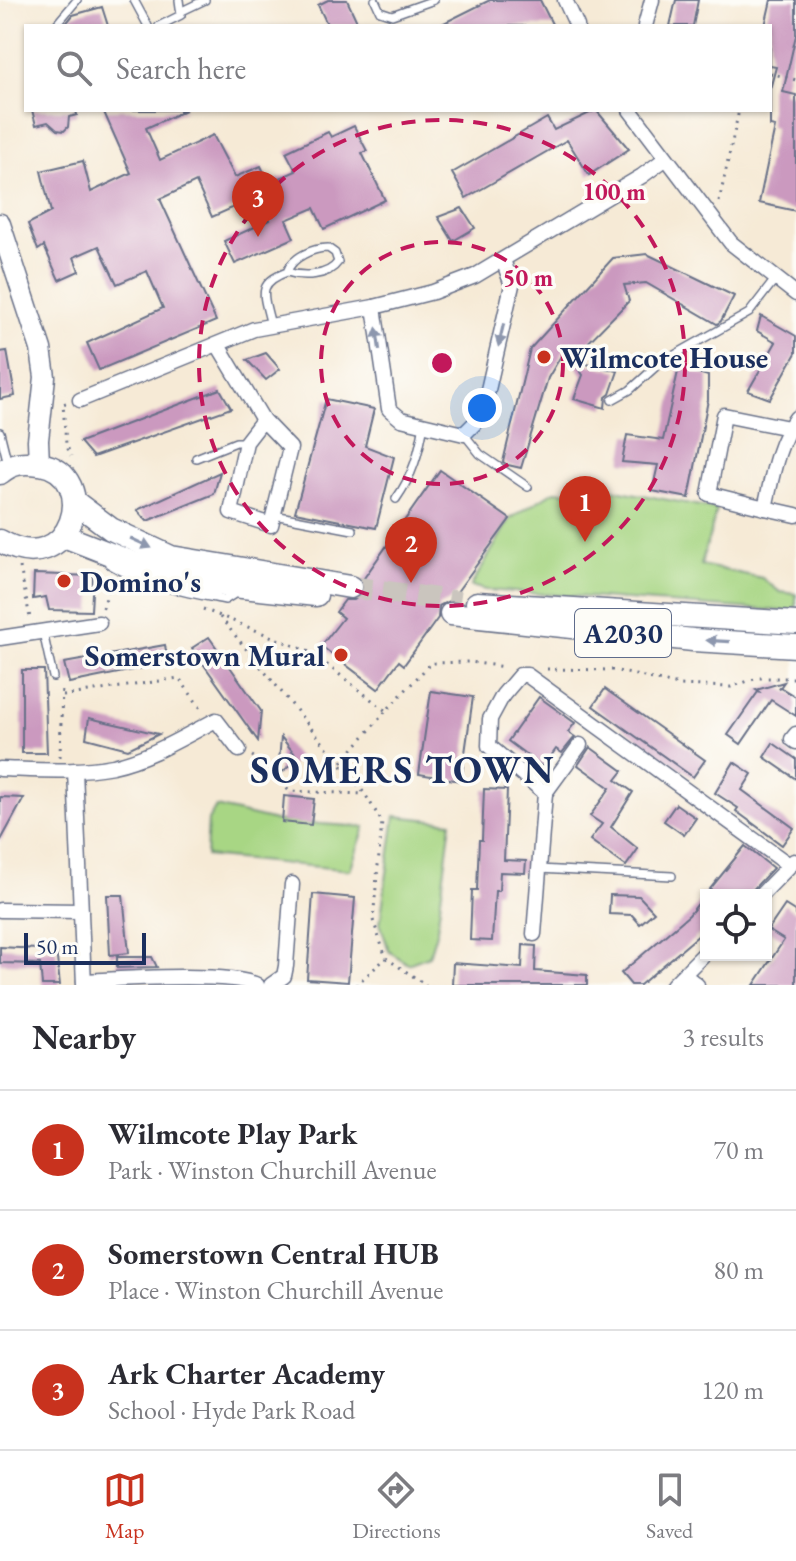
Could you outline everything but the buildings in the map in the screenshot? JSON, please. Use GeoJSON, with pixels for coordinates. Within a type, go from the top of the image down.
{"type":"FeatureCollection","features":[{"type":"Feature","properties":{"kind":"main road"},"geometry":{"type":"LineString","coordinates":[[0,541],[29,552],[51,546],[64,536],[72,522],[75,502],[63,477],[49,466],[24,462],[4,470]]}},
{"type":"Feature","properties":{"kind":"main road"},"geometry":{"type":"LineString","coordinates":[[64,536],[146,568],[195,582],[346,592],[171,557],[111,529],[75,502]]}},
{"type":"Feature","properties":{"kind":"main road","name":"A2030"},"geometry":{"type":"LineString","coordinates":[[796,623],[455,608],[693,640],[796,646]]}},
{"type":"Feature","properties":{"kind":"street"},"geometry":{"type":"LineString","coordinates":[[565,0],[576,24]]}},
{"type":"Feature","properties":{"kind":"street"},"geometry":{"type":"LineString","coordinates":[[646,24],[652,0]]}},
{"type":"Feature","properties":{"kind":"street"},"geometry":{"type":"LineString","coordinates":[[631,112],[731,243],[796,294]]}},
{"type":"Feature","properties":{"kind":"street"},"geometry":{"type":"LineString","coordinates":[[80,400],[254,329],[374,307],[433,292],[475,276],[642,176],[665,159]]}},
{"type":"Feature","properties":{"kind":"street"},"geometry":{"type":"LineString","coordinates":[[0,224],[43,363],[45,377],[38,440],[39,464]]}},
{"type":"Feature","properties":{"kind":"street"},"geometry":{"type":"LineString","coordinates":[[374,307],[389,409],[401,419],[464,434],[482,416],[509,300],[512,285],[503,260]]}},
{"type":"Feature","properties":{"kind":"street"},"geometry":{"type":"LineString","coordinates":[[218,345],[263,420],[290,448],[271,525],[231,512],[246,442],[263,420]]}},
{"type":"Feature","properties":{"kind":"street"},"geometry":{"type":"LineString","coordinates":[[765,508],[774,467],[792,423],[724,415],[709,494],[765,508],[796,515]]}},
{"type":"Feature","properties":{"kind":"street"},"geometry":{"type":"LineString","coordinates":[[0,638],[99,623]]}},
{"type":"Feature","properties":{"kind":"street"},"geometry":{"type":"LineString","coordinates":[[545,793],[489,746],[490,719],[503,695],[523,675],[789,865],[796,883]]}},
{"type":"Feature","properties":{"kind":"street"},"geometry":{"type":"LineString","coordinates":[[0,769],[75,770],[114,766],[146,756],[216,720],[239,750]]}},
{"type":"Feature","properties":{"kind":"street"},"geometry":{"type":"LineString","coordinates":[[796,734],[792,739],[796,742]]}},
{"type":"Feature","properties":{"kind":"street"},"geometry":{"type":"LineString","coordinates":[[534,934],[545,793],[580,745]]}},
{"type":"Feature","properties":{"kind":"street"},"geometry":{"type":"LineString","coordinates":[[75,770],[84,983],[193,978],[245,981],[257,985]]}},
{"type":"Feature","properties":{"kind":"street"},"geometry":{"type":"LineString","coordinates":[[767,889],[789,865]]}},
{"type":"Feature","properties":{"kind":"street"},"geometry":{"type":"LineString","coordinates":[[271,985],[284,976],[292,884]]}},
{"type":"Feature","properties":{"kind":"street"},"geometry":{"type":"LineString","coordinates":[[0,910],[81,911]]}},
{"type":"Feature","properties":{"kind":"street"},"geometry":{"type":"LineString","coordinates":[[678,980],[700,958]]}},
{"type":"Feature","properties":{"kind":"street"},"geometry":{"type":"LineString","coordinates":[[678,980],[697,985]]}},
{"type":"Feature","properties":{"kind":"lane"},"geometry":{"type":"LineString","coordinates":[[57,24],[77,0]]}},
{"type":"Feature","properties":{"kind":"lane"},"geometry":{"type":"LineString","coordinates":[[134,0],[147,24]]}},
{"type":"Feature","properties":{"kind":"lane"},"geometry":{"type":"LineString","coordinates":[[179,0],[182,11]]}},
{"type":"Feature","properties":{"kind":"lane"},"geometry":{"type":"LineString","coordinates":[[163,24],[205,0]]}},
{"type":"Feature","properties":{"kind":"lane"},"geometry":{"type":"LineString","coordinates":[[375,0],[380,11],[392,15],[434,0]]}},
{"type":"Feature","properties":{"kind":"lane"},"geometry":{"type":"LineString","coordinates":[[271,326],[265,285],[270,278],[287,272],[297,275],[327,271],[338,262],[335,253],[321,248],[290,264],[287,272]]}},
{"type":"Feature","properties":{"kind":"lane"},"geometry":{"type":"LineString","coordinates":[[612,400],[630,390],[660,363],[749,313],[776,278]]}},
{"type":"Feature","properties":{"kind":"lane"},"geometry":{"type":"LineString","coordinates":[[396,499],[408,483],[417,462],[424,424]]}},
{"type":"Feature","properties":{"kind":"lane"},"geometry":{"type":"LineString","coordinates":[[0,432],[4,470]]}},
{"type":"Feature","properties":{"kind":"lane"},"geometry":{"type":"LineString","coordinates":[[464,434],[480,454],[528,487]]}},
{"type":"Feature","properties":{"kind":"lane"},"geometry":{"type":"LineString","coordinates":[[196,458],[236,442],[246,442]]}},
{"type":"Feature","properties":{"kind":"lane"},"geometry":{"type":"LineString","coordinates":[[274,515],[353,530]]}},
{"type":"Feature","properties":{"kind":"lane"},"geometry":{"type":"LineString","coordinates":[[38,633],[53,677]]}},
{"type":"Feature","properties":{"kind":"lane"},"geometry":{"type":"LineString","coordinates":[[539,869],[672,876]]}},
{"type":"Feature","properties":{"kind":"path"},"geometry":{"type":"LineString","coordinates":[[772,74],[796,80]]}},
{"type":"Feature","properties":{"kind":"path"},"geometry":{"type":"LineString","coordinates":[[714,222],[739,112]]}},
{"type":"Feature","properties":{"kind":"path"},"geometry":{"type":"LineString","coordinates":[[63,404],[66,444],[75,467]]}},
{"type":"Feature","properties":{"kind":"path"},"geometry":{"type":"LineString","coordinates":[[12,562],[27,565]]}},
{"type":"Feature","properties":{"kind":"path"},"geometry":{"type":"LineString","coordinates":[[19,563],[38,633]]}},
{"type":"Feature","properties":{"kind":"path"},"geometry":{"type":"LineString","coordinates":[[102,571],[122,581]]}},
{"type":"Feature","properties":{"kind":"path"},"geometry":{"type":"LineString","coordinates":[[99,623],[112,577]]}},
{"type":"Feature","properties":{"kind":"path"},"geometry":{"type":"LineString","coordinates":[[197,605],[219,617],[312,653],[386,711]]}},
{"type":"Feature","properties":{"kind":"path"},"geometry":{"type":"LineString","coordinates":[[219,617],[365,794],[382,822],[373,920],[386,958],[426,985]]}},
{"type":"Feature","properties":{"kind":"path"},"geometry":{"type":"LineString","coordinates":[[341,764],[431,663],[502,665],[523,675],[543,669],[613,670],[679,685],[731,687],[757,678],[796,678]]}},
{"type":"Feature","properties":{"kind":"path"},"geometry":{"type":"LineString","coordinates":[[53,677],[61,678],[63,696],[59,770]]}},
{"type":"Feature","properties":{"kind":"path"},"geometry":{"type":"LineString","coordinates":[[63,696],[179,678],[201,709],[216,720]]}},
{"type":"Feature","properties":{"kind":"path"},"geometry":{"type":"LineString","coordinates":[[239,750],[262,762],[289,791],[365,794]]}},
{"type":"Feature","properties":{"kind":"path"},"geometry":{"type":"LineString","coordinates":[[356,985],[386,958]]}},
{"type":"Feature","properties":{"kind":"green space"},"geometry":{"type":"Polygon","coordinates":[[[573,482],[717,509],[701,565],[762,578],[780,592],[796,594],[796,612],[485,590],[471,586],[510,519],[554,491],[568,492],[573,482]]]}},
{"type":"Feature","properties":{"kind":"green space"},"geometry":{"type":"Polygon","coordinates":[[[216,807],[275,821],[365,827],[350,870],[206,856],[208,820],[216,807]]]}},
{"type":"Feature","properties":{"kind":"green space"},"geometry":{"type":"Polygon","coordinates":[[[395,816],[451,822],[437,929],[429,956],[408,964],[389,951],[380,923],[395,816]]]}},
{"type":"Feature","properties":{"kind":"tunnel"},"geometry":{"type":"LineString","coordinates":[[350,587],[460,602]]}},
{"type":"Feature","properties":{"kind":"place","name":"Ark Charter Academy"},"geometry":{"type":"Point","coordinates":[258,237]}},
{"type":"Feature","properties":{"kind":"place","name":"Wilmcote House"},"geometry":{"type":"Point","coordinates":[544,357]}},
{"type":"Feature","properties":{"kind":"place","name":"Wilmcote Play Park"},"geometry":{"type":"Point","coordinates":[585,542]}},
{"type":"Feature","properties":{"kind":"place","name":"Domino's"},"geometry":{"type":"Point","coordinates":[64,581]}},
{"type":"Feature","properties":{"kind":"place","name":"Somerstown Central HUB"},"geometry":{"type":"Point","coordinates":[411,583]}},
{"type":"Feature","properties":{"kind":"place","name":"Somerstown Mural"},"geometry":{"type":"Point","coordinates":[341,655]}},
{"type":"Feature","properties":{"kind":"district","name":"SOMERS TOWN"},"geometry":{"type":"Point","coordinates":[403,769]}}]}
